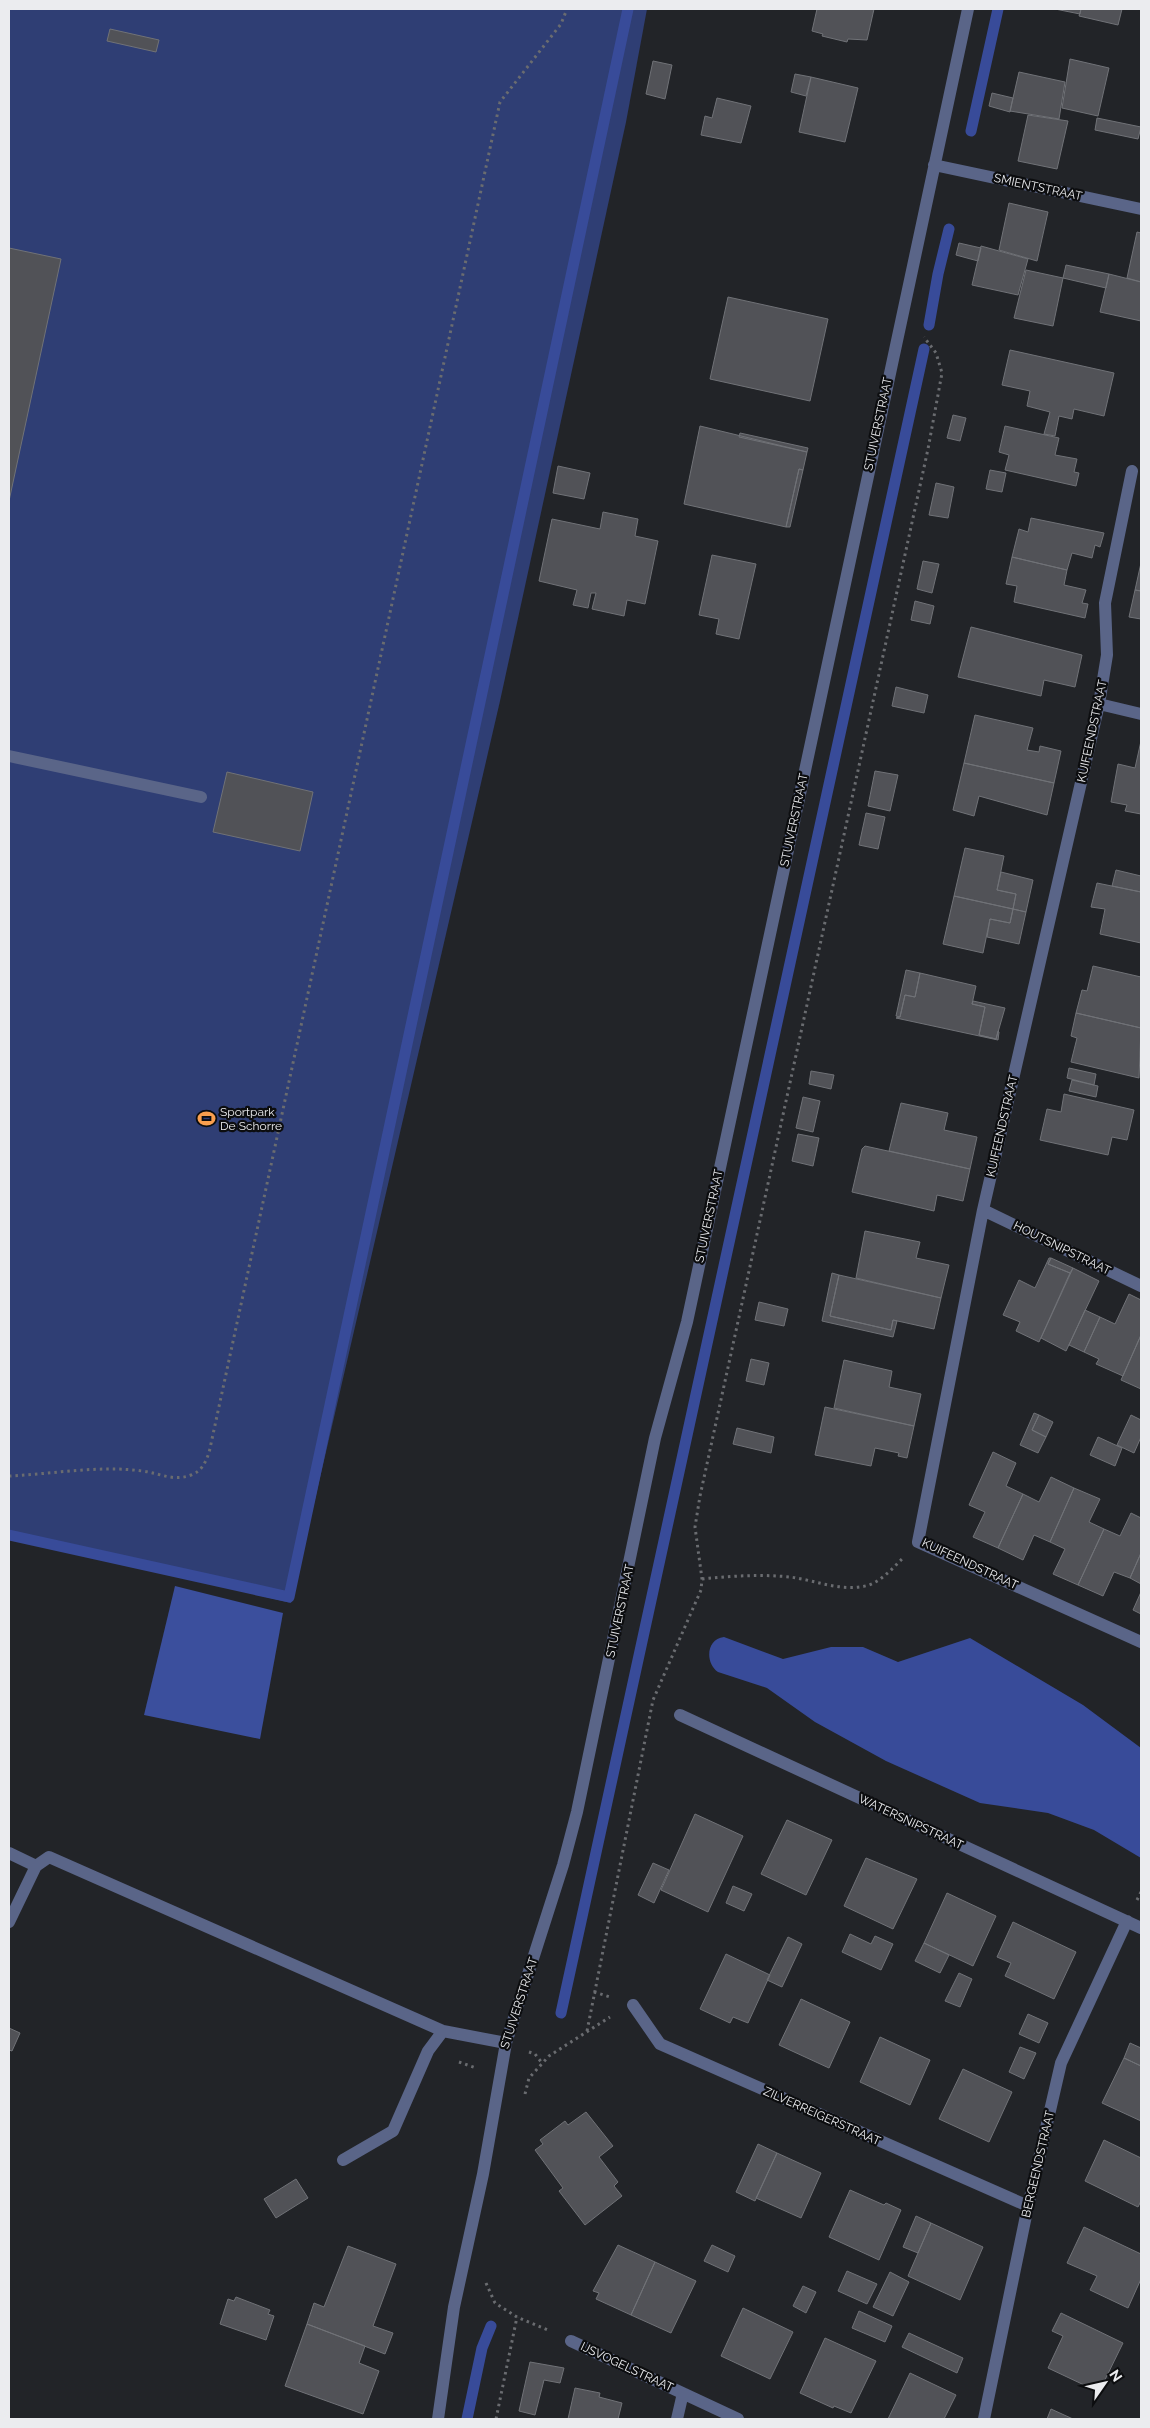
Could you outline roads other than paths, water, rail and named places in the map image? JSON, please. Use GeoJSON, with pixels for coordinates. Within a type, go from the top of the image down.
{"type":"FeatureCollection","features":[{"type":"Feature","properties":{"kind":"street","name":"STUIVERSTRAAT"},"geometry":{"type":"LineString","coordinates":[[438,2419],[454,2307],[484,2174],[498,2076],[506,2043],[563,1865],[577,1812],[656,1438],[691,1302],[968,9]]}},
{"type":"Feature","properties":{"kind":"street","name":"SMIENTSTRAAT"},"geometry":{"type":"LineString","coordinates":[[934,165],[1141,209]]}},
{"type":"Feature","properties":{"kind":"street","name":"KUIFEENDSTRAAT"},"geometry":{"type":"LineString","coordinates":[[1132,471],[1105,603],[1107,655],[1099,704],[982,1210],[918,1542],[1141,1642]]}},
{"type":"Feature","properties":{"kind":"street"},"geometry":{"type":"LineString","coordinates":[[1099,704],[1141,714]]}},
{"type":"Feature","properties":{"kind":"street"},"geometry":{"type":"LineString","coordinates":[[9,756],[201,797]]}},
{"type":"Feature","properties":{"kind":"street","name":"HOUTSNIPSTRAAT"},"geometry":{"type":"LineString","coordinates":[[982,1210],[1141,1286]]}},
{"type":"Feature","properties":{"kind":"street","name":"WATERSNIPSTRAAT"},"geometry":{"type":"LineString","coordinates":[[680,1715],[1141,1928]]}},
{"type":"Feature","properties":{"kind":"street"},"geometry":{"type":"LineString","coordinates":[[9,1853],[36,1866]]}},
{"type":"Feature","properties":{"kind":"street"},"geometry":{"type":"LineString","coordinates":[[9,1922],[36,1866],[49,1857],[443,2032],[506,2043]]}},
{"type":"Feature","properties":{"kind":"street","name":"BERGEENDSTRAAT"},"geometry":{"type":"LineString","coordinates":[[984,2419],[1028,2206],[1061,2063],[1127,1921]]}},
{"type":"Feature","properties":{"kind":"street","name":"ZILVERREIGERSTRAAT"},"geometry":{"type":"LineString","coordinates":[[633,2004],[660,2044],[1028,2206]]}},
{"type":"Feature","properties":{"kind":"street"},"geometry":{"type":"LineString","coordinates":[[343,2160],[393,2131],[428,2051],[443,2032]]}},
{"type":"Feature","properties":{"kind":"street","name":"IJSVOGELSTRAAT"},"geometry":{"type":"LineString","coordinates":[[571,2341],[738,2419]]}},
{"type":"Feature","properties":{"kind":"street","name":"IJSVOGELSTRAAT"},"geometry":{"type":"LineString","coordinates":[[677,2419],[683,2393]]}},
{"type":"Feature","properties":{"kind":"waterway"},"geometry":{"type":"LineString","coordinates":[[9,1535],[289,1597],[628,9]]}},
{"type":"Feature","properties":{"kind":"waterway"},"geometry":{"type":"LineString","coordinates":[[971,131],[998,9]]}},
{"type":"Feature","properties":{"kind":"waterway"},"geometry":{"type":"LineString","coordinates":[[929,325],[938,274],[949,229]]}},
{"type":"Feature","properties":{"kind":"waterway"},"geometry":{"type":"LineString","coordinates":[[561,2013],[924,349]]}},
{"type":"Feature","properties":{"kind":"waterway"},"geometry":{"type":"LineString","coordinates":[[467,2419],[482,2348],[491,2326]]}},
{"type":"Feature","properties":{"kind":"place","name":"Sportpark De Schorre"},"geometry":{"type":"Point","coordinates":[206,1119]}}]}
